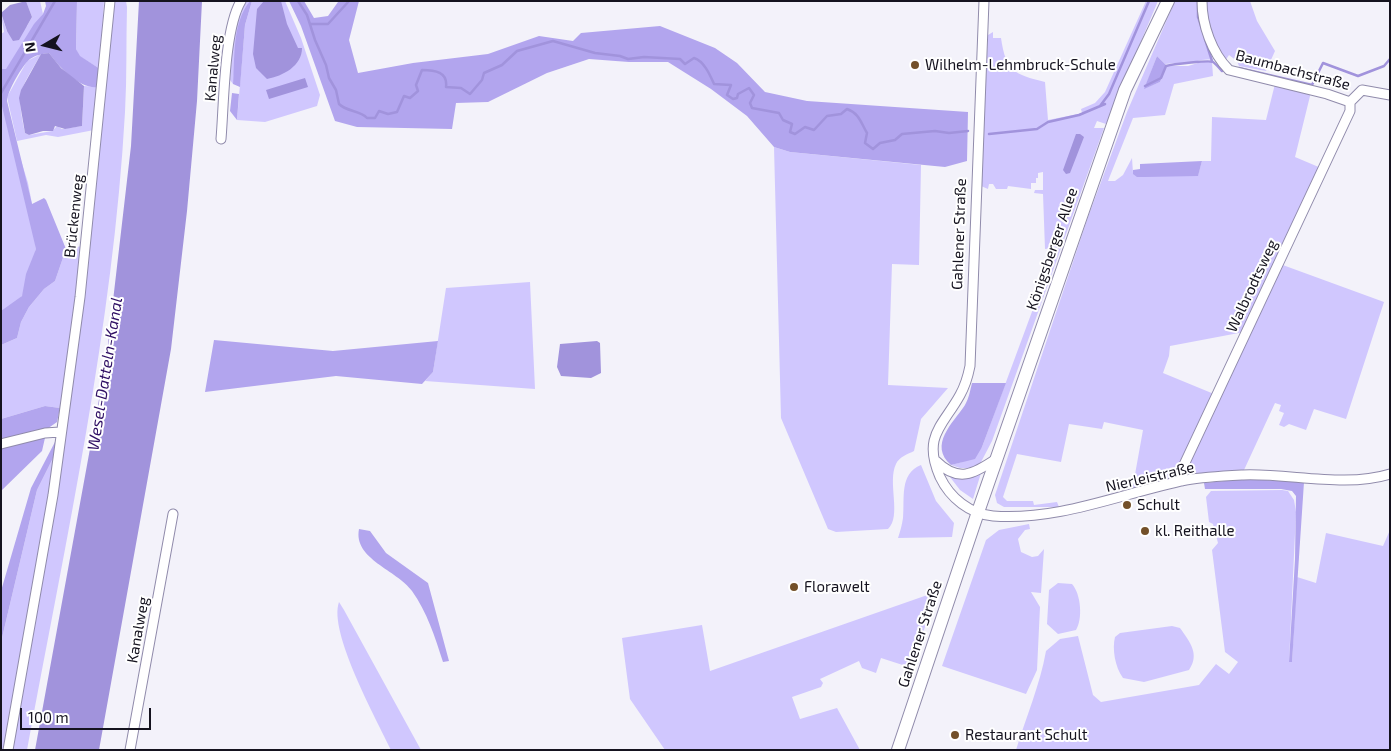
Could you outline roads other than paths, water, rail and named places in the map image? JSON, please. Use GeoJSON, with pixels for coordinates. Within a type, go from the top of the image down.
{"type":"FeatureCollection","features":[{"type":"Feature","properties":{"kind":"main road","name":"Königsberger Allee"},"geometry":{"type":"LineString","coordinates":[[978,512],[1125,90],[1168,1]]}},
{"type":"Feature","properties":{"kind":"main road","name":"Gahlener Straße"},"geometry":{"type":"LineString","coordinates":[[898,750],[978,512]]}},
{"type":"Feature","properties":{"kind":"street","name":"Brückenweg"},"geometry":{"type":"LineString","coordinates":[[8,750],[52,495],[80,297],[110,1]]}},
{"type":"Feature","properties":{"kind":"street","name":"Kanalweg"},"geometry":{"type":"LineString","coordinates":[[221,139],[230,32],[234,13],[241,1]]}},
{"type":"Feature","properties":{"kind":"street","name":"Gahlener Straße"},"geometry":{"type":"LineString","coordinates":[[934,459],[938,429],[960,395],[970,366],[984,1]]}},
{"type":"Feature","properties":{"kind":"street","name":"Baumbachstraße"},"geometry":{"type":"LineString","coordinates":[[1202,1],[1202,13],[1207,32],[1219,58],[1229,70],[1327,94],[1350,102],[1362,90],[1390,94]]}},
{"type":"Feature","properties":{"kind":"street","name":"Walbrodtsweg"},"geometry":{"type":"LineString","coordinates":[[1182,481],[1182,469],[1346,120],[1350,102]]}},
{"type":"Feature","properties":{"kind":"street"},"geometry":{"type":"LineString","coordinates":[[1,444],[45,433],[60,432]]}},
{"type":"Feature","properties":{"kind":"street"},"geometry":{"type":"LineString","coordinates":[[934,459],[944,469],[954,474],[967,474],[979,470],[996,459]]}},
{"type":"Feature","properties":{"kind":"street"},"geometry":{"type":"LineString","coordinates":[[934,459],[941,478],[953,497],[963,505],[978,512]]}},
{"type":"Feature","properties":{"kind":"street","name":"Nierleistraße"},"geometry":{"type":"LineString","coordinates":[[978,512],[991,516],[1011,516],[1081,508],[1182,481],[1244,475],[1362,480],[1390,474]]}},
{"type":"Feature","properties":{"kind":"street","name":"Kanalweg"},"geometry":{"type":"LineString","coordinates":[[130,750],[173,514]]}},
{"type":"Feature","properties":{"kind":"water"},"geometry":{"type":"Polygon","coordinates":[[[26,1],[32,17],[19,40],[13,41],[7,31],[1,13],[10,5],[26,1]]]}},
{"type":"Feature","properties":{"kind":"water","name":"Wesel-Datteln-Kanal"},"geometry":{"type":"Polygon","coordinates":[[[139,1],[202,1],[197,101],[187,211],[171,349],[99,750],[35,750],[106,361],[131,146],[139,1]]]}},
{"type":"Feature","properties":{"kind":"water"},"geometry":{"type":"Polygon","coordinates":[[[264,1],[281,1],[287,24],[298,48],[302,48],[299,60],[295,65],[285,73],[267,79],[256,68],[253,54],[257,9],[264,1]]]}},
{"type":"Feature","properties":{"kind":"water"},"geometry":{"type":"Polygon","coordinates":[[[49,53],[61,68],[84,86],[82,126],[65,129],[55,126],[53,131],[43,131],[29,135],[25,133],[19,98],[21,90],[41,54],[49,53]]]}},
{"type":"Feature","properties":{"kind":"water"},"geometry":{"type":"Polygon","coordinates":[[[305,78],[308,87],[269,99],[266,90],[305,78]]]}},
{"type":"Feature","properties":{"kind":"water"},"geometry":{"type":"Polygon","coordinates":[[[1076,134],[1084,137],[1070,173],[1066,174],[1063,170],[1076,134]]]}},
{"type":"Feature","properties":{"kind":"water"},"geometry":{"type":"Polygon","coordinates":[[[597,341],[600,343],[601,373],[591,378],[561,376],[557,367],[560,344],[597,341]]]}},
{"type":"Feature","properties":{"kind":"waterway"},"geometry":{"type":"LineString","coordinates":[[1,93],[55,1]]}},
{"type":"Feature","properties":{"kind":"waterway"},"geometry":{"type":"LineString","coordinates":[[298,1],[307,15],[329,78],[336,90],[339,104],[367,118],[375,118],[379,111],[388,114],[397,112],[404,96],[410,98],[418,91],[416,85],[422,70],[440,73],[445,78],[446,87],[461,88],[470,94],[482,80],[484,73],[502,65],[517,51],[553,41],[595,53],[620,56],[628,59],[644,57],[680,59],[685,64],[694,58],[704,65],[714,84],[731,85],[727,95],[733,99],[737,98],[738,94],[749,88],[754,95],[750,103],[752,108],[779,113],[783,120],[792,124],[790,132],[795,134],[805,127],[814,130],[827,116],[841,114],[847,109],[859,119],[867,133],[865,143],[873,149],[880,143],[895,140],[902,134],[968,131]]}},
{"type":"Feature","properties":{"kind":"waterway"},"geometry":{"type":"LineString","coordinates":[[310,24],[328,24],[349,1]]}},
{"type":"Feature","properties":{"kind":"waterway"},"geometry":{"type":"LineString","coordinates":[[1100,106],[1109,94],[1149,1]]}},
{"type":"Feature","properties":{"kind":"waterway"},"geometry":{"type":"LineString","coordinates":[[1198,3],[1198,17],[1202,29]]}},
{"type":"Feature","properties":{"kind":"waterway"},"geometry":{"type":"LineString","coordinates":[[1205,39],[1212,61]]}},
{"type":"Feature","properties":{"kind":"waterway"},"geometry":{"type":"LineString","coordinates":[[1239,68],[1312,85],[1323,63],[1358,76],[1384,66],[1390,59]]}},
{"type":"Feature","properties":{"kind":"waterway"},"geometry":{"type":"LineString","coordinates":[[1145,86],[1161,78],[1166,66],[1170,65],[1213,62],[1222,71]]}},
{"type":"Feature","properties":{"kind":"waterway"},"geometry":{"type":"LineString","coordinates":[[989,134],[1037,129],[1048,122],[1079,115],[1105,104]]}},
{"type":"Feature","properties":{"kind":"place","name":"Wilhelm-Lehmbruck-Schule"},"geometry":{"type":"Point","coordinates":[915,65]}},
{"type":"Feature","properties":{"kind":"place","name":"Schult"},"geometry":{"type":"Point","coordinates":[1127,505]}},
{"type":"Feature","properties":{"kind":"place","name":"kl. Reithalle"},"geometry":{"type":"Point","coordinates":[1145,531]}},
{"type":"Feature","properties":{"kind":"place","name":"Florawelt"},"geometry":{"type":"Point","coordinates":[794,587]}},
{"type":"Feature","properties":{"kind":"place","name":"Restaurant Schult"},"geometry":{"type":"Point","coordinates":[955,735]}}]}
